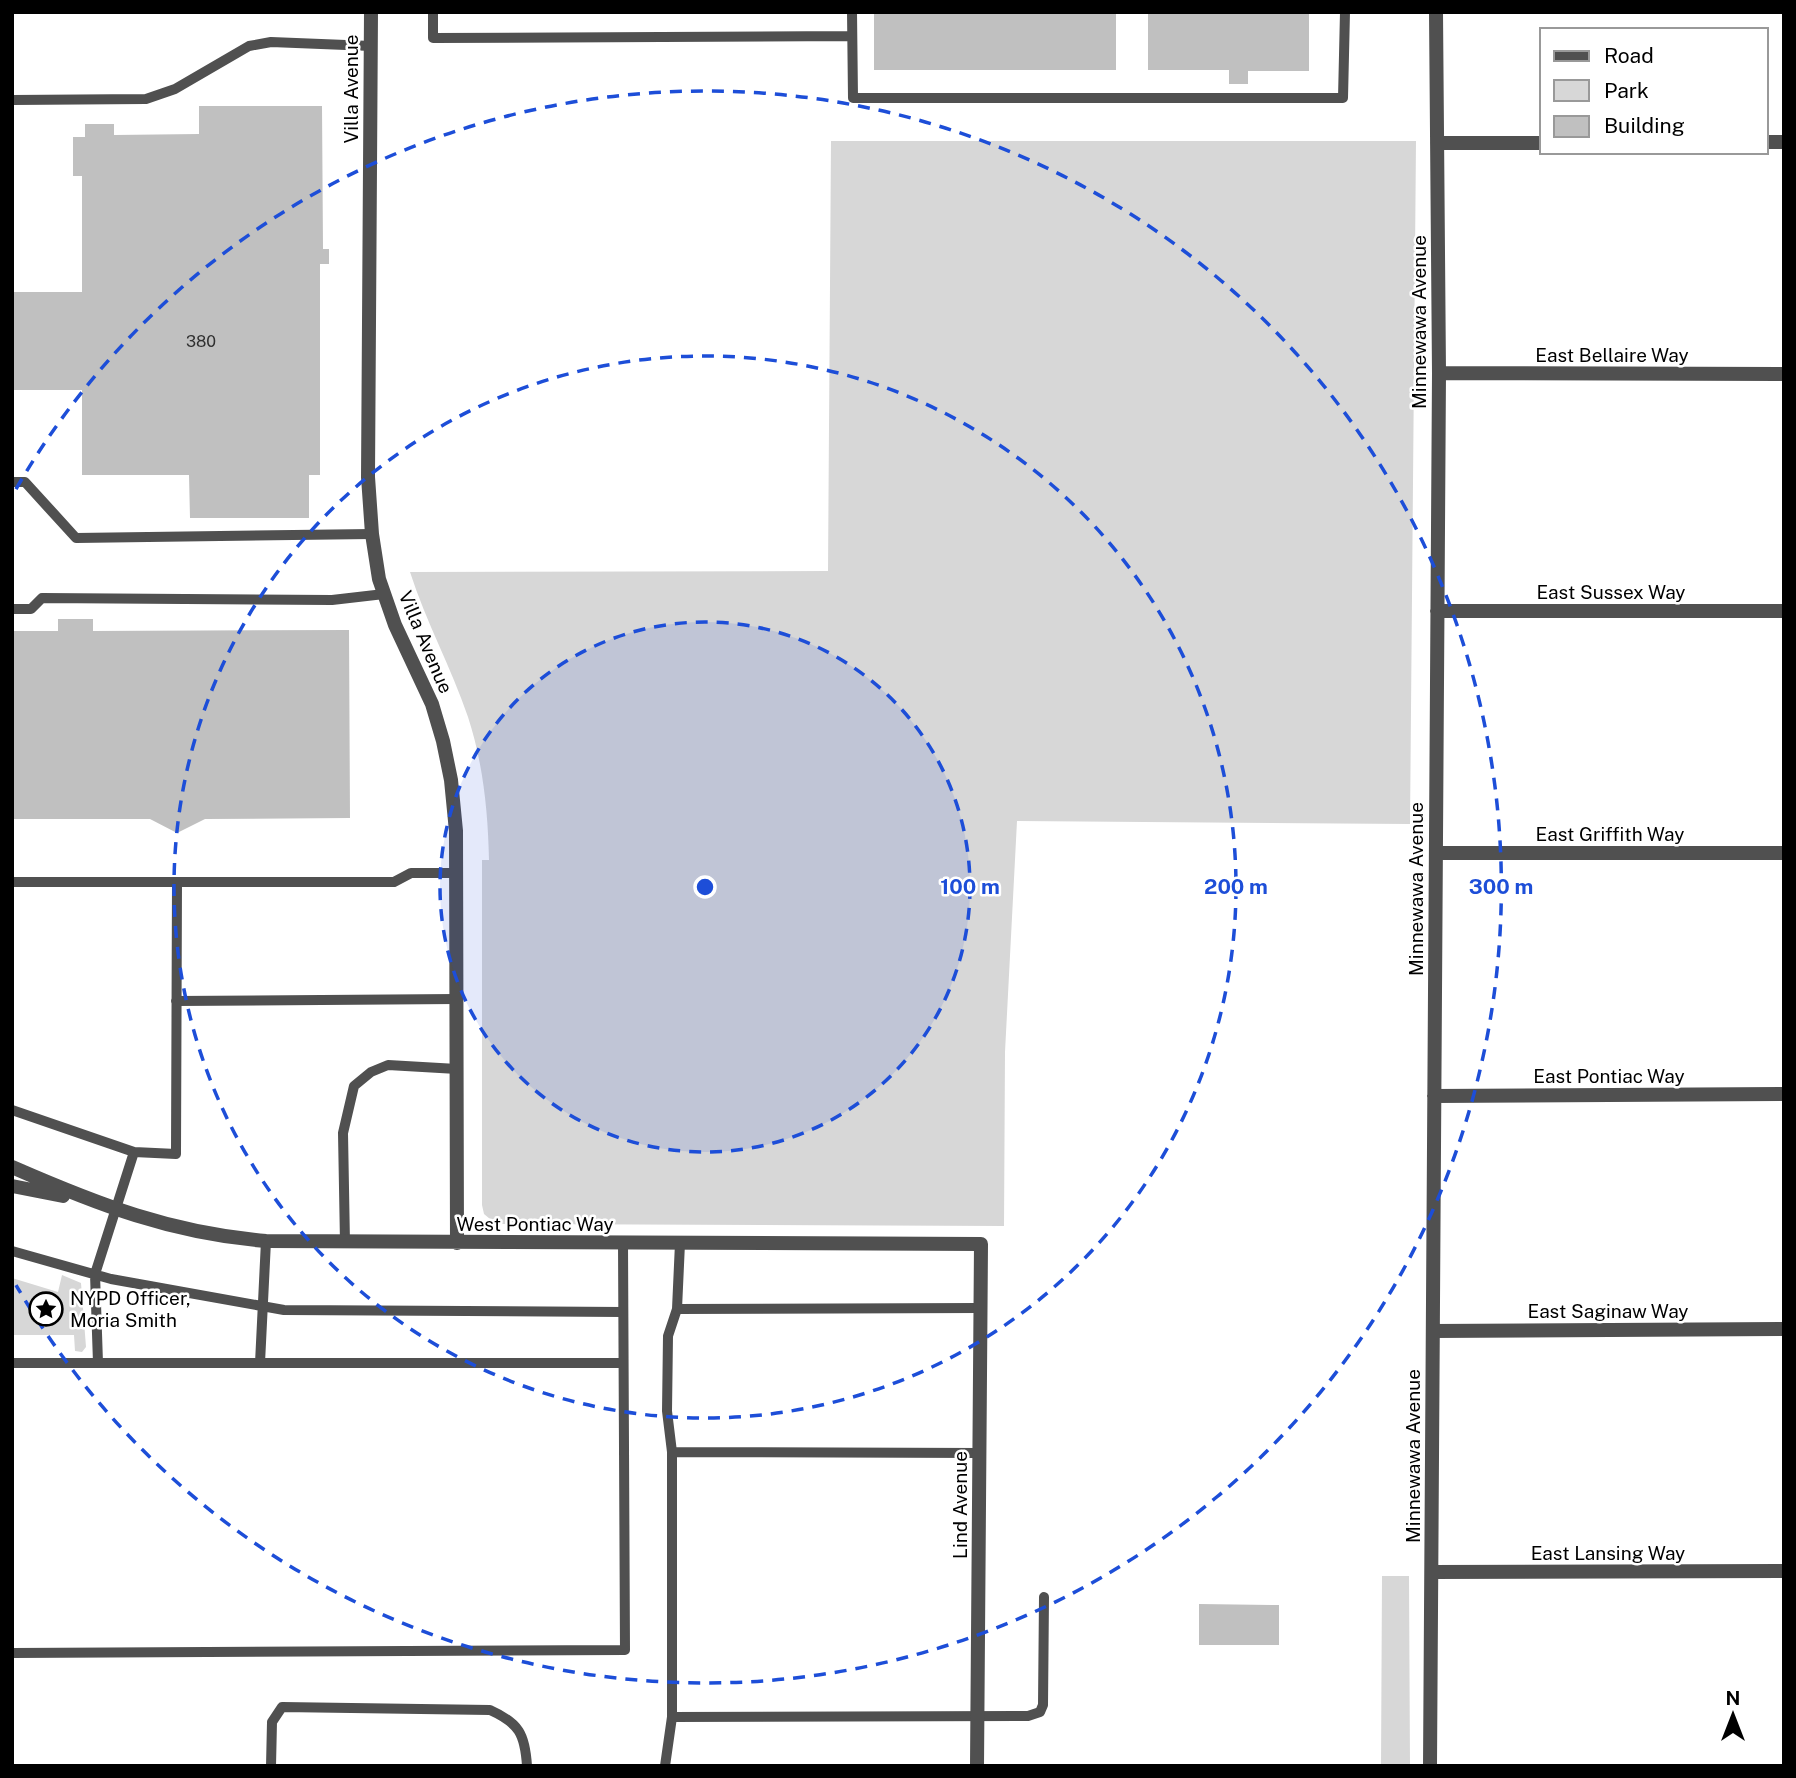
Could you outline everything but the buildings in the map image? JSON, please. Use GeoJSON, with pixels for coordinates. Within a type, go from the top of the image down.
{"type":"FeatureCollection","features":[{"type":"Feature","properties":{"kind":"street","name":"Villa Avenue"},"geometry":{"type":"LineString","coordinates":[[370,12],[368,477],[372,534],[384,594],[395,625],[432,704],[451,780],[456,873],[457,1243]]}},
{"type":"Feature","properties":{"kind":"street","name":"Minnewawa Avenue"},"geometry":{"type":"LineString","coordinates":[[1430,1766],[1439,373],[1436,12]]}},
{"type":"Feature","properties":{"kind":"street"},"geometry":{"type":"LineString","coordinates":[[1437,143],[1540,143]]}},
{"type":"Feature","properties":{"kind":"street","name":"East Bellaire Way"},"geometry":{"type":"LineString","coordinates":[[1439,373],[1784,374]]}},
{"type":"Feature","properties":{"kind":"street","name":"East Sussex Way"},"geometry":{"type":"LineString","coordinates":[[1437,611],[1784,611]]}},
{"type":"Feature","properties":{"kind":"street","name":"East Griffith Way"},"geometry":{"type":"LineString","coordinates":[[1436,853],[1784,853]]}},
{"type":"Feature","properties":{"kind":"street","name":"East Pontiac Way"},"geometry":{"type":"LineString","coordinates":[[1434,1096],[1784,1094]]}},
{"type":"Feature","properties":{"kind":"street","name":"West Pontiac Way"},"geometry":{"type":"LineString","coordinates":[[12,1167],[116,1211],[191,1232],[267,1241],[981,1244]]}},
{"type":"Feature","properties":{"kind":"street","name":"West Pontiac Way"},"geometry":{"type":"LineString","coordinates":[[12,1186],[95,1203]]}},
{"type":"Feature","properties":{"kind":"street","name":"Lind Avenue"},"geometry":{"type":"LineString","coordinates":[[977,1766],[981,1244]]}},
{"type":"Feature","properties":{"kind":"street","name":"East Saginaw Way"},"geometry":{"type":"LineString","coordinates":[[1433,1331],[1784,1329]]}},
{"type":"Feature","properties":{"kind":"street","name":"East Lansing Way"},"geometry":{"type":"LineString","coordinates":[[1432,1572],[1784,1571]]}},
{"type":"Feature","properties":{"kind":"lane"},"geometry":{"type":"LineString","coordinates":[[433,12],[433,37],[852,36]]}},
{"type":"Feature","properties":{"kind":"lane"},"geometry":{"type":"LineString","coordinates":[[852,12],[853,98],[1343,98],[1345,12]]}},
{"type":"Feature","properties":{"kind":"lane"},"geometry":{"type":"LineString","coordinates":[[12,100],[146,99],[175,89],[249,46],[271,42],[371,46]]}},
{"type":"Feature","properties":{"kind":"lane"},"geometry":{"type":"LineString","coordinates":[[12,482],[25,482],[76,538],[372,534]]}},
{"type":"Feature","properties":{"kind":"lane"},"geometry":{"type":"LineString","coordinates":[[12,609],[31,609],[42,598],[332,600],[384,594]]}},
{"type":"Feature","properties":{"kind":"lane"},"geometry":{"type":"LineString","coordinates":[[12,883],[394,882],[411,873],[456,873]]}},
{"type":"Feature","properties":{"kind":"lane"},"geometry":{"type":"LineString","coordinates":[[12,1110],[134,1152],[176,1154],[177,882]]}},
{"type":"Feature","properties":{"kind":"lane"},"geometry":{"type":"LineString","coordinates":[[176,1002],[457,999]]}},
{"type":"Feature","properties":{"kind":"lane"},"geometry":{"type":"LineString","coordinates":[[345,1243],[343,1133],[354,1086],[371,1072],[388,1065],[457,1069]]}},
{"type":"Feature","properties":{"kind":"lane"},"geometry":{"type":"LineString","coordinates":[[98,1363],[96,1274],[134,1152]]}},
{"type":"Feature","properties":{"kind":"lane"},"geometry":{"type":"LineString","coordinates":[[260,1363],[267,1241]]}},
{"type":"Feature","properties":{"kind":"lane"},"geometry":{"type":"LineString","coordinates":[[12,1653],[625,1650],[623,1243]]}},
{"type":"Feature","properties":{"kind":"lane"},"geometry":{"type":"LineString","coordinates":[[665,1766],[672,1717],[672,1452],[667,1411],[668,1336],[677,1309],[680,1244]]}},
{"type":"Feature","properties":{"kind":"lane"},"geometry":{"type":"LineString","coordinates":[[12,1251],[96,1274],[263,1307],[623,1312]]}},
{"type":"Feature","properties":{"kind":"lane"},"geometry":{"type":"LineString","coordinates":[[677,1309],[980,1308]]}},
{"type":"Feature","properties":{"kind":"lane"},"geometry":{"type":"LineString","coordinates":[[12,1363],[623,1363]]}},
{"type":"Feature","properties":{"kind":"lane"},"geometry":{"type":"LineString","coordinates":[[672,1452],[980,1452]]}},
{"type":"Feature","properties":{"kind":"lane"},"geometry":{"type":"LineString","coordinates":[[672,1717],[1028,1716],[1040,1712],[1043,1704],[1044,1597]]}},
{"type":"Feature","properties":{"kind":"lane"},"geometry":{"type":"LineString","coordinates":[[271,1766],[272,1722],[282,1707],[489,1710],[512,1720],[526,1744],[527,1766]]}},
{"type":"Feature","properties":{"kind":"green space"},"geometry":{"type":"Polygon","coordinates":[[[831,141],[1416,141],[1410,824],[1017,821],[1005,1052],[1004,1226],[496,1224],[484,1214],[482,1205],[482,860],[489,860],[484,787],[468,717],[410,572],[828,571],[831,141]]]}},
{"type":"Feature","properties":{"kind":"green space"},"geometry":{"type":"Polygon","coordinates":[[[62,1275],[81,1283],[86,1347],[82,1352],[75,1351],[74,1335],[12,1335],[12,1278],[58,1292],[62,1275]]]}},
{"type":"Feature","properties":{"kind":"green space"},"geometry":{"type":"Polygon","coordinates":[[[1382,1576],[1409,1576],[1410,1766],[1381,1766],[1382,1576]]]}},
{"type":"Feature","properties":{"kind":"place","name":"NYPD Officer, Moria Smith"},"geometry":{"type":"Point","coordinates":[46,1309]}}]}
